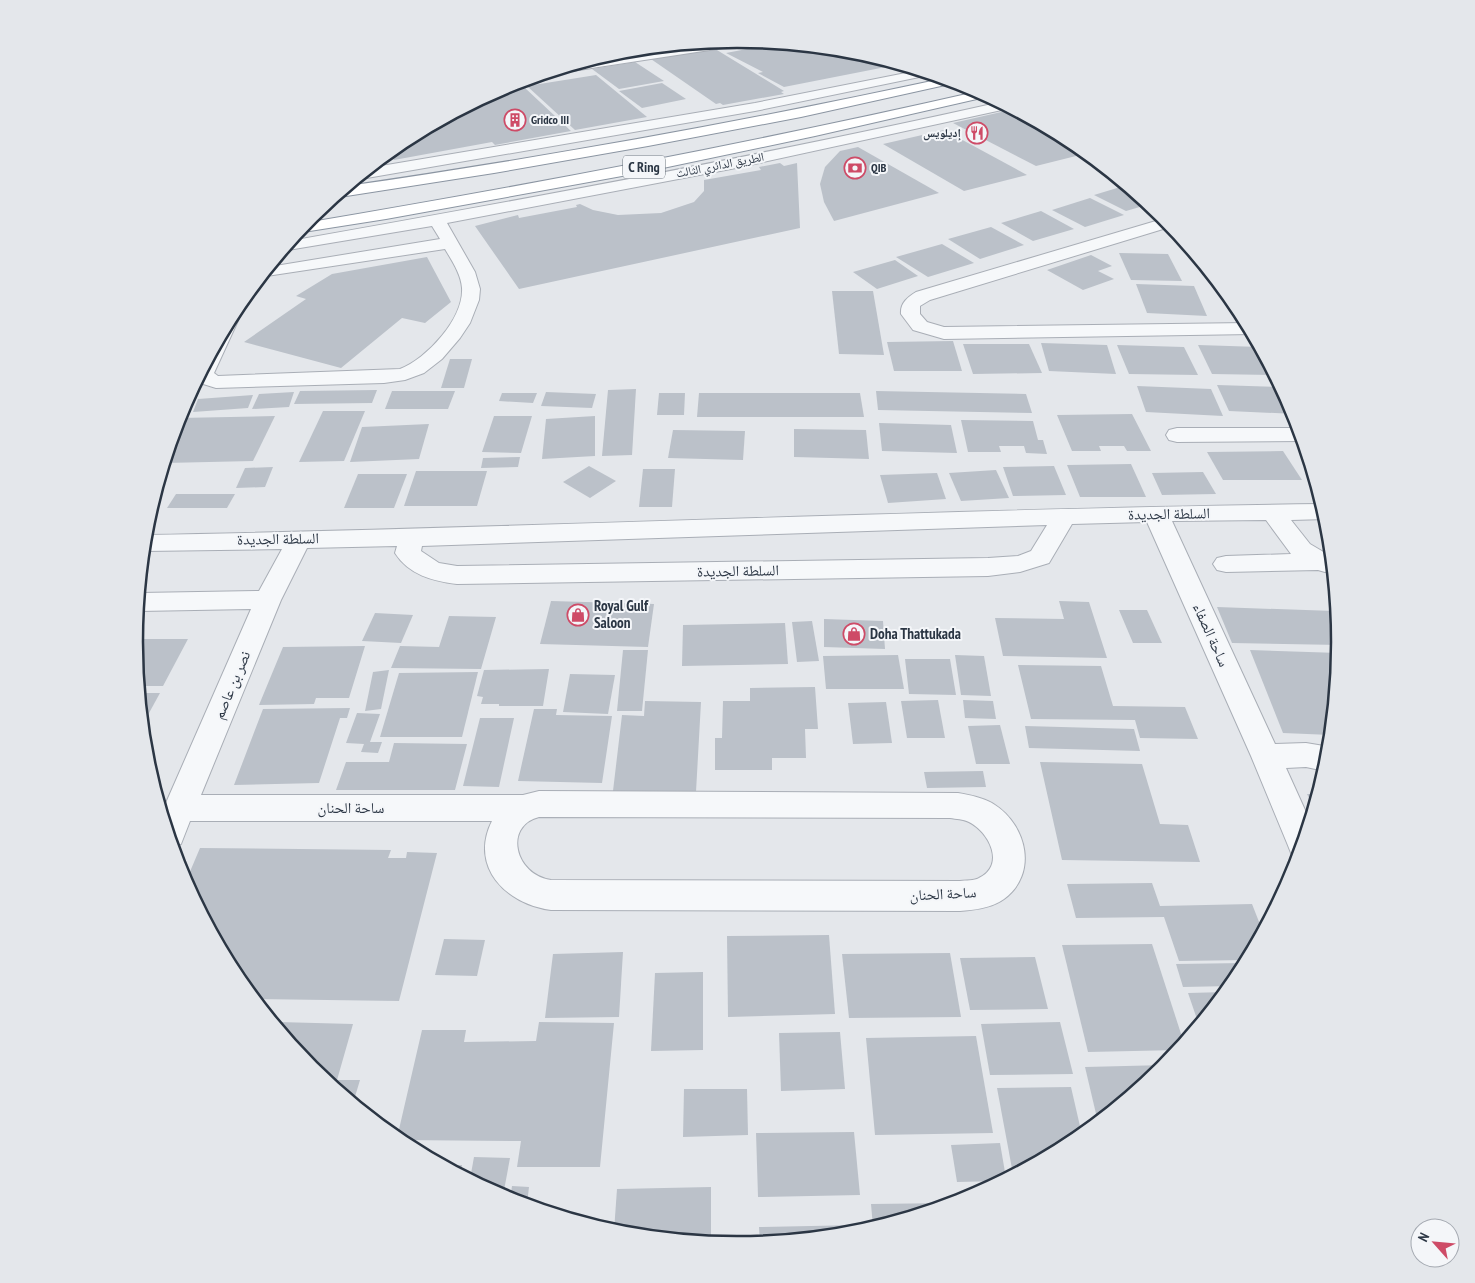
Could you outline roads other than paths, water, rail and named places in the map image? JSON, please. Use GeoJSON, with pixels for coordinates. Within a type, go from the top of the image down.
{"type":"FeatureCollection","features":[{"type":"Feature","properties":{"kind":"highway","name":"C Ring"},"geometry":{"type":"LineString","coordinates":[[344,197],[417,188],[518,165],[646,143],[939,83]]}},
{"type":"Feature","properties":{"kind":"highway"},"geometry":{"type":"LineString","coordinates":[[763,142],[856,114],[958,90]]}},
{"type":"Feature","properties":{"kind":"highway","name":"الطريق الدائري الثالث"},"geometry":{"type":"LineString","coordinates":[[312,227],[574,181],[973,97]]}},
{"type":"Feature","properties":{"kind":"highway"},"geometry":{"type":"LineString","coordinates":[[916,110],[989,104]]}},
{"type":"Feature","properties":{"kind":"highway"},"geometry":{"type":"LineString","coordinates":[[410,168],[548,160]]}},
{"type":"Feature","properties":{"kind":"highway"},"geometry":{"type":"LineString","coordinates":[[504,209],[574,181]]}},
{"type":"Feature","properties":{"kind":"street"},"geometry":{"type":"LineString","coordinates":[[617,60],[672,52]]}},
{"type":"Feature","properties":{"kind":"street"},"geometry":{"type":"LineString","coordinates":[[376,170],[410,168],[745,109],[914,75]]}},
{"type":"Feature","properties":{"kind":"street","name":"الطريق الدائري الثالث"},"geometry":{"type":"LineString","coordinates":[[295,245],[504,209],[860,137],[996,107]]}},
{"type":"Feature","properties":{"kind":"street"},"geometry":{"type":"LineString","coordinates":[[206,377],[216,382],[384,377],[406,374],[423,365],[456,331],[469,303],[471,290],[469,278],[437,220]]}},
{"type":"Feature","properties":{"kind":"street"},"geometry":{"type":"LineString","coordinates":[[1161,224],[923,296],[914,300],[910,305],[914,321],[921,327],[944,333],[1243,329]]}},
{"type":"Feature","properties":{"kind":"street"},"geometry":{"type":"LineString","coordinates":[[273,272],[449,243]]}},
{"type":"Feature","properties":{"kind":"street"},"geometry":{"type":"LineString","coordinates":[[1177,435],[1294,435]]}},
{"type":"Feature","properties":{"kind":"street"},"geometry":{"type":"LineString","coordinates":[[1273,512],[1297,547],[1326,564]]}},
{"type":"Feature","properties":{"kind":"street","name":"السلطة الجديدة"},"geometry":{"type":"LineString","coordinates":[[152,543],[411,538],[1065,516],[1317,512]]}},
{"type":"Feature","properties":{"kind":"street","name":"ساحة الصفاء"},"geometry":{"type":"LineString","coordinates":[[1156,514],[1266,756],[1299,834]]}},
{"type":"Feature","properties":{"kind":"street","name":"السلطة الجديدة"},"geometry":{"type":"LineString","coordinates":[[411,538],[408,553],[415,562],[426,569],[440,574],[457,575],[988,567],[1020,564],[1040,557],[1065,516]]}},
{"type":"Feature","properties":{"kind":"street","name":"نصر بن عاصم"},"geometry":{"type":"LineString","coordinates":[[175,821],[268,600],[299,539]]}},
{"type":"Feature","properties":{"kind":"street"},"geometry":{"type":"LineString","coordinates":[[1226,564],[1326,564]]}},
{"type":"Feature","properties":{"kind":"street"},"geometry":{"type":"LineString","coordinates":[[145,602],[268,600]]}},
{"type":"Feature","properties":{"kind":"street"},"geometry":{"type":"LineString","coordinates":[[1266,756],[1306,755],[1320,757]]}},
{"type":"Feature","properties":{"kind":"street","name":"ساحة الحنان"},"geometry":{"type":"LineString","coordinates":[[175,821],[521,808],[538,804],[950,805],[966,807],[982,813],[995,824],[1004,836],[1010,851],[1010,865],[1003,878],[993,889],[977,895],[561,896],[539,894],[520,885],[507,871],[501,853],[504,832],[509,819],[521,808]]}},
{"type":"Feature","properties":{"kind":"place","name":"Gridco III"},"geometry":{"type":"Point","coordinates":[515,120]}},
{"type":"Feature","properties":{"kind":"place","name":"إديلويس"},"geometry":{"type":"Point","coordinates":[977,133]}},
{"type":"Feature","properties":{"kind":"place","name":"QIB"},"geometry":{"type":"Point","coordinates":[855,168]}},
{"type":"Feature","properties":{"kind":"place","name":"Royal Gulf Saloon"},"geometry":{"type":"Point","coordinates":[578,615]}},
{"type":"Feature","properties":{"kind":"place","name":"Doha Thattukada"},"geometry":{"type":"Point","coordinates":[854,634]}}]}
